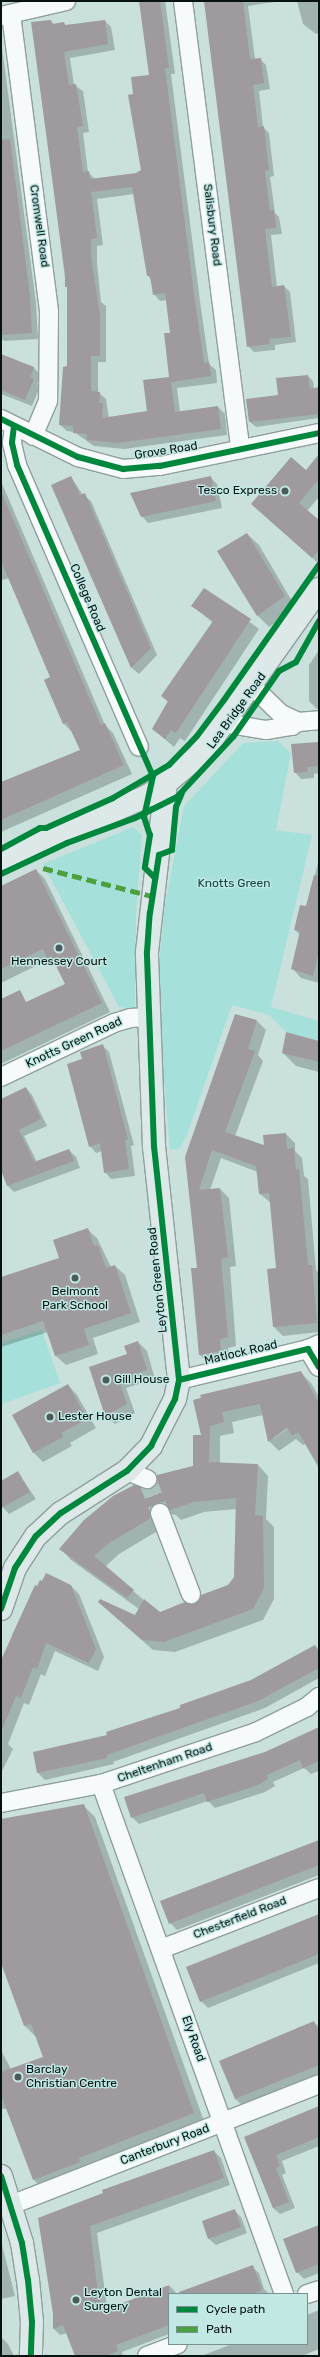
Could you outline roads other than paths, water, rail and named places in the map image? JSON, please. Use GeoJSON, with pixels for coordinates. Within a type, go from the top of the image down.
{"type":"FeatureCollection","features":[{"type":"Feature","properties":{"kind":"main road","name":"Lea Bridge Road"},"geometry":{"type":"LineString","coordinates":[[1,861],[149,795],[166,783],[202,751],[251,686],[319,589]]}},
{"type":"Feature","properties":{"kind":"main road","name":"Leyton Green Road"},"geometry":{"type":"LineString","coordinates":[[1,1609],[15,1568],[36,1536],[61,1513],[137,1475],[151,1446],[166,1421],[175,1399],[179,1380],[155,1156],[147,952],[150,913],[166,783]]}},
{"type":"Feature","properties":{"kind":"main road"},"geometry":{"type":"LineString","coordinates":[[1,2176],[11,2205],[28,2280],[32,2322],[31,2356]]}},
{"type":"Feature","properties":{"kind":"street"},"geometry":{"type":"LineString","coordinates":[[6,15],[66,1]]}},
{"type":"Feature","properties":{"kind":"street","name":"Salisbury Road"},"geometry":{"type":"LineString","coordinates":[[184,1],[240,449]]}},
{"type":"Feature","properties":{"kind":"street","name":"Cromwell Road"},"geometry":{"type":"LineString","coordinates":[[6,15],[49,312],[48,401],[33,436]]}},
{"type":"Feature","properties":{"kind":"street","name":"Grove Road"},"geometry":{"type":"LineString","coordinates":[[7,422],[78,457],[123,469],[160,466],[319,433]]}},
{"type":"Feature","properties":{"kind":"street","name":"College Road"},"geometry":{"type":"LineString","coordinates":[[7,422],[17,465],[139,747]]}},
{"type":"Feature","properties":{"kind":"street"},"geometry":{"type":"LineString","coordinates":[[251,686],[281,714],[298,722]]}},
{"type":"Feature","properties":{"kind":"street"},"geometry":{"type":"LineString","coordinates":[[224,723],[266,730],[292,726],[298,722],[319,720]]}},
{"type":"Feature","properties":{"kind":"street","name":"Knotts Green Road"},"geometry":{"type":"LineString","coordinates":[[1,1076],[114,1023],[130,1018],[149,1017]]}},
{"type":"Feature","properties":{"kind":"street"},"geometry":{"type":"LineString","coordinates":[[314,1346],[319,1367]]}},
{"type":"Feature","properties":{"kind":"street","name":"Matlock Road"},"geometry":{"type":"LineString","coordinates":[[179,1380],[314,1346]]}},
{"type":"Feature","properties":{"kind":"street"},"geometry":{"type":"LineString","coordinates":[[160,1513],[191,1594]]}},
{"type":"Feature","properties":{"kind":"street","name":"Cheltenham Road"},"geometry":{"type":"LineString","coordinates":[[1,1803],[101,1784],[256,1732],[307,1707],[319,1697]]}},
{"type":"Feature","properties":{"kind":"street","name":"Ely Road"},"geometry":{"type":"LineString","coordinates":[[101,1784],[284,2293]]}},
{"type":"Feature","properties":{"kind":"street","name":"Chesterfield Road"},"geometry":{"type":"LineString","coordinates":[[161,1949],[319,1888]]}},
{"type":"Feature","properties":{"kind":"street","name":"Canterbury Road"},"geometry":{"type":"LineString","coordinates":[[11,2205],[319,2084]]}},
{"type":"Feature","properties":{"kind":"street"},"geometry":{"type":"LineString","coordinates":[[308,2294],[319,2290]]}},
{"type":"Feature","properties":{"kind":"street"},"geometry":{"type":"LineString","coordinates":[[147,2356],[175,2345]]}},
{"type":"Feature","properties":{"kind":"tunnel"},"geometry":{"type":"LineString","coordinates":[[147,1479],[160,1513]]}},
{"type":"Feature","properties":{"kind":"place","name":"Tesco Express"},"geometry":{"type":"Point","coordinates":[285,491]}},
{"type":"Feature","properties":{"kind":"place","name":"Hennessey Court"},"geometry":{"type":"Point","coordinates":[59,948]}},
{"type":"Feature","properties":{"kind":"place","name":"Belmont Park School"},"geometry":{"type":"Point","coordinates":[75,1278]}},
{"type":"Feature","properties":{"kind":"place","name":"Gill House"},"geometry":{"type":"Point","coordinates":[106,1380]}},
{"type":"Feature","properties":{"kind":"place","name":"Lester House"},"geometry":{"type":"Point","coordinates":[50,1417]}},
{"type":"Feature","properties":{"kind":"place","name":"Barclay Christian Centre"},"geometry":{"type":"Point","coordinates":[18,2077]}},
{"type":"Feature","properties":{"kind":"place","name":"Leyton Dental Surgery"},"geometry":{"type":"Point","coordinates":[76,2300]}},
{"type":"Feature","properties":{"kind":"park label","name":"Knotts Green"},"geometry":{"type":"Point","coordinates":[234,884]}}]}
